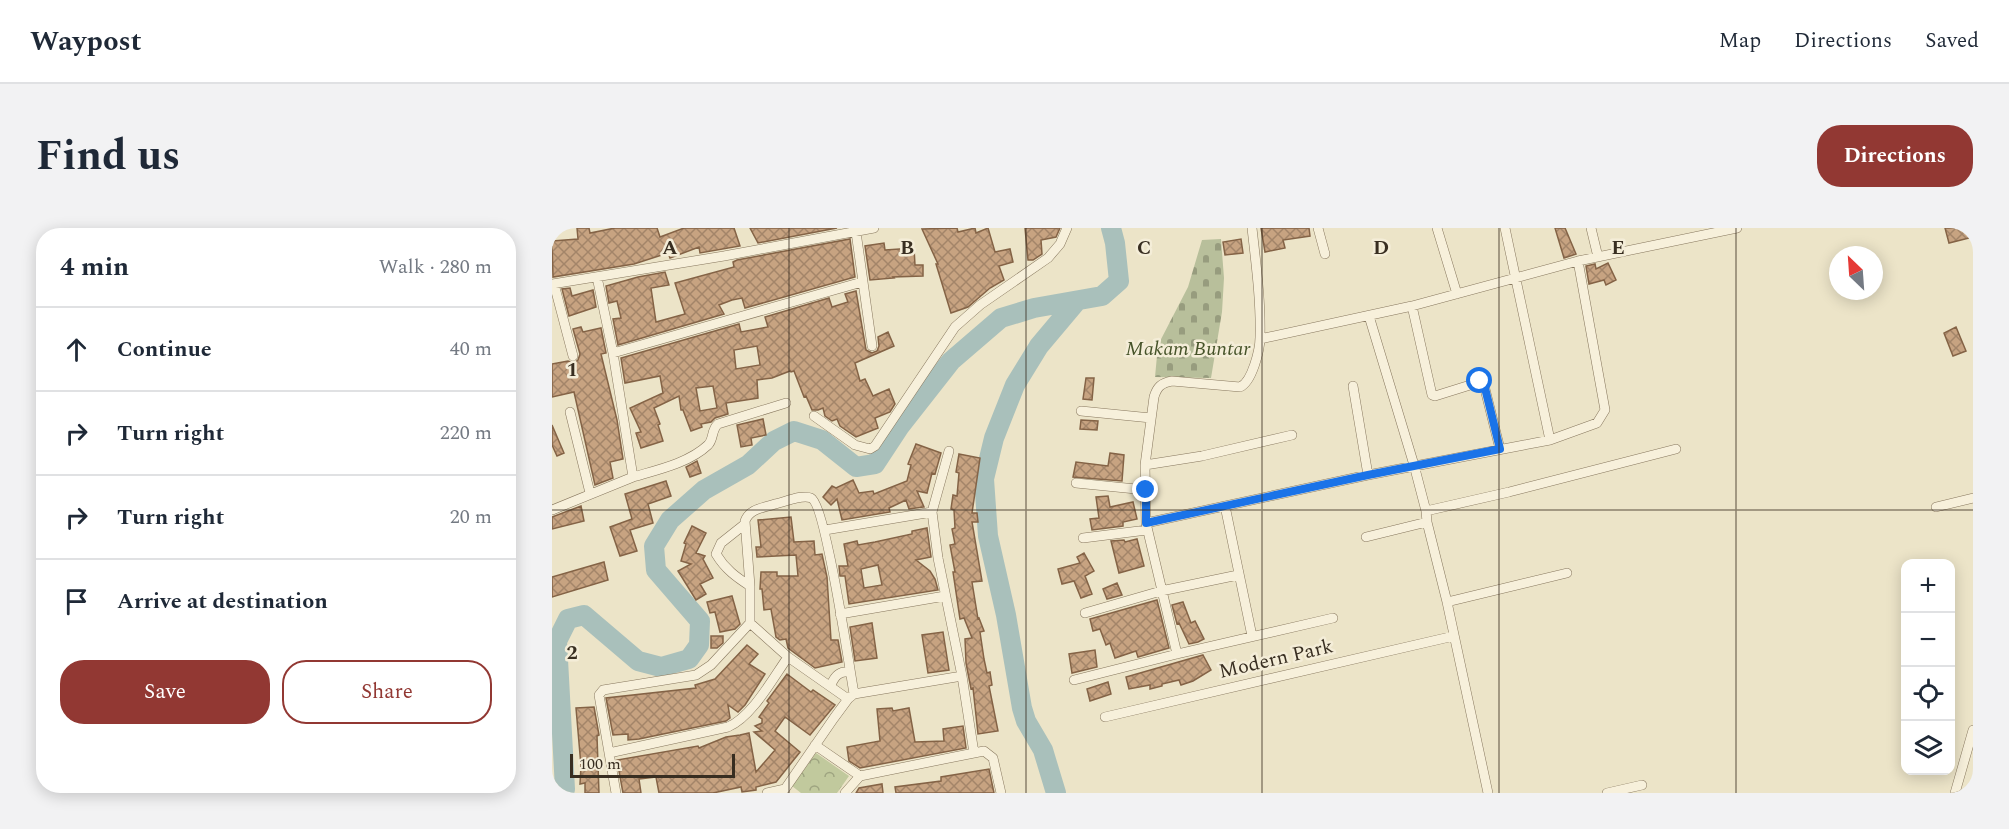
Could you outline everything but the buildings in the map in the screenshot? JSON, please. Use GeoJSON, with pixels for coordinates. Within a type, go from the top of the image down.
{"type":"FeatureCollection","features":[{"type":"Feature","properties":{"kind":"street"},"geometry":{"type":"LineString","coordinates":[[573,356],[553,284],[874,228]]}},
{"type":"Feature","properties":{"kind":"street"},"geometry":{"type":"LineString","coordinates":[[814,416],[855,445],[870,449],[875,446],[956,327],[980,305],[1048,258],[1060,244],[1067,228]]}},
{"type":"Feature","properties":{"kind":"street"},"geometry":{"type":"LineString","coordinates":[[1177,654],[1146,527],[1145,465],[1156,389],[1163,383],[1180,381],[1240,387],[1246,384],[1251,377],[1260,339],[1252,228]]}},
{"type":"Feature","properties":{"kind":"street"},"geometry":{"type":"LineString","coordinates":[[1318,228],[1325,254]]}},
{"type":"Feature","properties":{"kind":"street"},"geometry":{"type":"LineString","coordinates":[[1437,228],[1457,294]]}},
{"type":"Feature","properties":{"kind":"street"},"geometry":{"type":"LineString","coordinates":[[1505,228],[1550,440]]}},
{"type":"Feature","properties":{"kind":"street"},"geometry":{"type":"LineString","coordinates":[[1591,228],[1598,257]]}},
{"type":"Feature","properties":{"kind":"street"},"geometry":{"type":"LineString","coordinates":[[1260,339],[1412,306],[1578,261],[1737,228]]}},
{"type":"Feature","properties":{"kind":"street"},"geometry":{"type":"LineString","coordinates":[[856,231],[872,346]]}},
{"type":"Feature","properties":{"kind":"street"},"geometry":{"type":"LineString","coordinates":[[1083,538],[1146,527],[1225,506],[1414,465],[1550,440],[1597,423],[1605,410],[1578,261]]}},
{"type":"Feature","properties":{"kind":"street"},"geometry":{"type":"LineString","coordinates":[[597,277],[633,477]]}},
{"type":"Feature","properties":{"kind":"street"},"geometry":{"type":"LineString","coordinates":[[612,353],[862,282]]}},
{"type":"Feature","properties":{"kind":"street"},"geometry":{"type":"LineString","coordinates":[[1412,306],[1432,395],[1483,381],[1500,449]]}},
{"type":"Feature","properties":{"kind":"street"},"geometry":{"type":"LineString","coordinates":[[1370,316],[1426,511],[1488,793]]}},
{"type":"Feature","properties":{"kind":"street"},"geometry":{"type":"LineString","coordinates":[[1353,386],[1368,475]]}},
{"type":"Feature","properties":{"kind":"street"},"geometry":{"type":"LineString","coordinates":[[552,510],[590,493],[669,466],[705,447],[711,441],[713,429],[718,424],[786,403]]}},
{"type":"Feature","properties":{"kind":"street"},"geometry":{"type":"LineString","coordinates":[[1081,411],[1151,418]]}},
{"type":"Feature","properties":{"kind":"street"},"geometry":{"type":"LineString","coordinates":[[570,412],[590,493]]}},
{"type":"Feature","properties":{"kind":"street"},"geometry":{"type":"LineString","coordinates":[[1145,465],[1202,456],[1292,435]]}},
{"type":"Feature","properties":{"kind":"street"},"geometry":{"type":"LineString","coordinates":[[1426,511],[1676,449]]}},
{"type":"Feature","properties":{"kind":"street"},"geometry":{"type":"LineString","coordinates":[[949,451],[932,512],[974,753]]}},
{"type":"Feature","properties":{"kind":"street"},"geometry":{"type":"LineString","coordinates":[[1076,483],[1146,490]]}},
{"type":"Feature","properties":{"kind":"street"},"geometry":{"type":"LineString","coordinates":[[616,793],[598,698],[600,693],[603,690],[696,675],[711,664],[750,623],[750,586],[745,524],[747,516],[752,511],[801,497],[810,497],[814,501],[825,531],[850,672],[851,696],[815,745],[788,791],[767,793]]}},
{"type":"Feature","properties":{"kind":"street"},"geometry":{"type":"LineString","coordinates":[[1936,507],[1973,498]]}},
{"type":"Feature","properties":{"kind":"street"},"geometry":{"type":"LineString","coordinates":[[1225,506],[1252,636]]}},
{"type":"Feature","properties":{"kind":"street"},"geometry":{"type":"LineString","coordinates":[[825,531],[932,512]]}},
{"type":"Feature","properties":{"kind":"street"},"geometry":{"type":"LineString","coordinates":[[1366,537],[1427,522]]}},
{"type":"Feature","properties":{"kind":"street"},"geometry":{"type":"LineString","coordinates":[[745,524],[721,543],[716,554],[732,574],[750,586]]}},
{"type":"Feature","properties":{"kind":"street"},"geometry":{"type":"LineString","coordinates":[[1447,602],[1567,573]]}},
{"type":"Feature","properties":{"kind":"street"},"geometry":{"type":"LineString","coordinates":[[1085,613],[1161,591],[1238,574]]}},
{"type":"Feature","properties":{"kind":"street"},"geometry":{"type":"LineString","coordinates":[[840,614],[945,596]]}},
{"type":"Feature","properties":{"kind":"street"},"geometry":{"type":"LineString","coordinates":[[1074,680],[1333,618]]}},
{"type":"Feature","properties":{"kind":"street"},"geometry":{"type":"LineString","coordinates":[[750,623],[788,657],[851,696],[962,676]]}},
{"type":"Feature","properties":{"kind":"street","name":"Modern Park"},"geometry":{"type":"LineString","coordinates":[[1105,717],[1454,636]]}},
{"type":"Feature","properties":{"kind":"street"},"geometry":{"type":"LineString","coordinates":[[609,753],[728,727],[737,723],[788,657]]}},
{"type":"Feature","properties":{"kind":"street"},"geometry":{"type":"LineString","coordinates":[[831,685],[838,674],[844,671],[850,672]]}},
{"type":"Feature","properties":{"kind":"street"},"geometry":{"type":"LineString","coordinates":[[1955,793],[1973,730]]}},
{"type":"Feature","properties":{"kind":"street"},"geometry":{"type":"LineString","coordinates":[[815,745],[860,776]]}},
{"type":"Feature","properties":{"kind":"street"},"geometry":{"type":"LineString","coordinates":[[845,793],[860,776],[984,751],[993,758],[1001,793]]}},
{"type":"Feature","properties":{"kind":"street"},"geometry":{"type":"LineString","coordinates":[[1607,793],[1642,785]]}},
{"type":"Feature","properties":{"kind":"green space","name":"Makam Buntar"},"geometry":{"type":"Polygon","coordinates":[[[1221,239],[1224,278],[1222,312],[1211,378],[1155,377],[1158,345],[1188,287],[1202,240],[1221,239]]]}},
{"type":"Feature","properties":{"kind":"green space"},"geometry":{"type":"Polygon","coordinates":[[[816,753],[849,776],[837,793],[801,793],[792,786],[816,753]]]}},
{"type":"Feature","properties":{"kind":"waterway"},"geometry":{"type":"LineString","coordinates":[[564,793],[557,641],[568,619],[584,615],[638,661],[661,667],[689,659],[699,645],[700,621],[656,570],[654,546],[670,520],[704,490],[748,465],[774,441],[794,431],[822,440],[856,467],[875,464],[900,426],[951,361],[1001,318],[1034,308],[1102,296],[1119,281],[1111,228]]}},
{"type":"Feature","properties":{"kind":"waterway"},"geometry":{"type":"LineString","coordinates":[[1056,793],[1043,750],[1026,721],[1022,708],[1006,615],[988,536],[984,479],[994,438],[1015,385],[1039,346],[1076,302]]}},
{"type":"Feature","properties":{"kind":"route"},"geometry":{"type":"LineString","coordinates":[[1146,490],[1146,523],[1414,465],[1500,449],[1484,384],[1480,381]]}}]}
